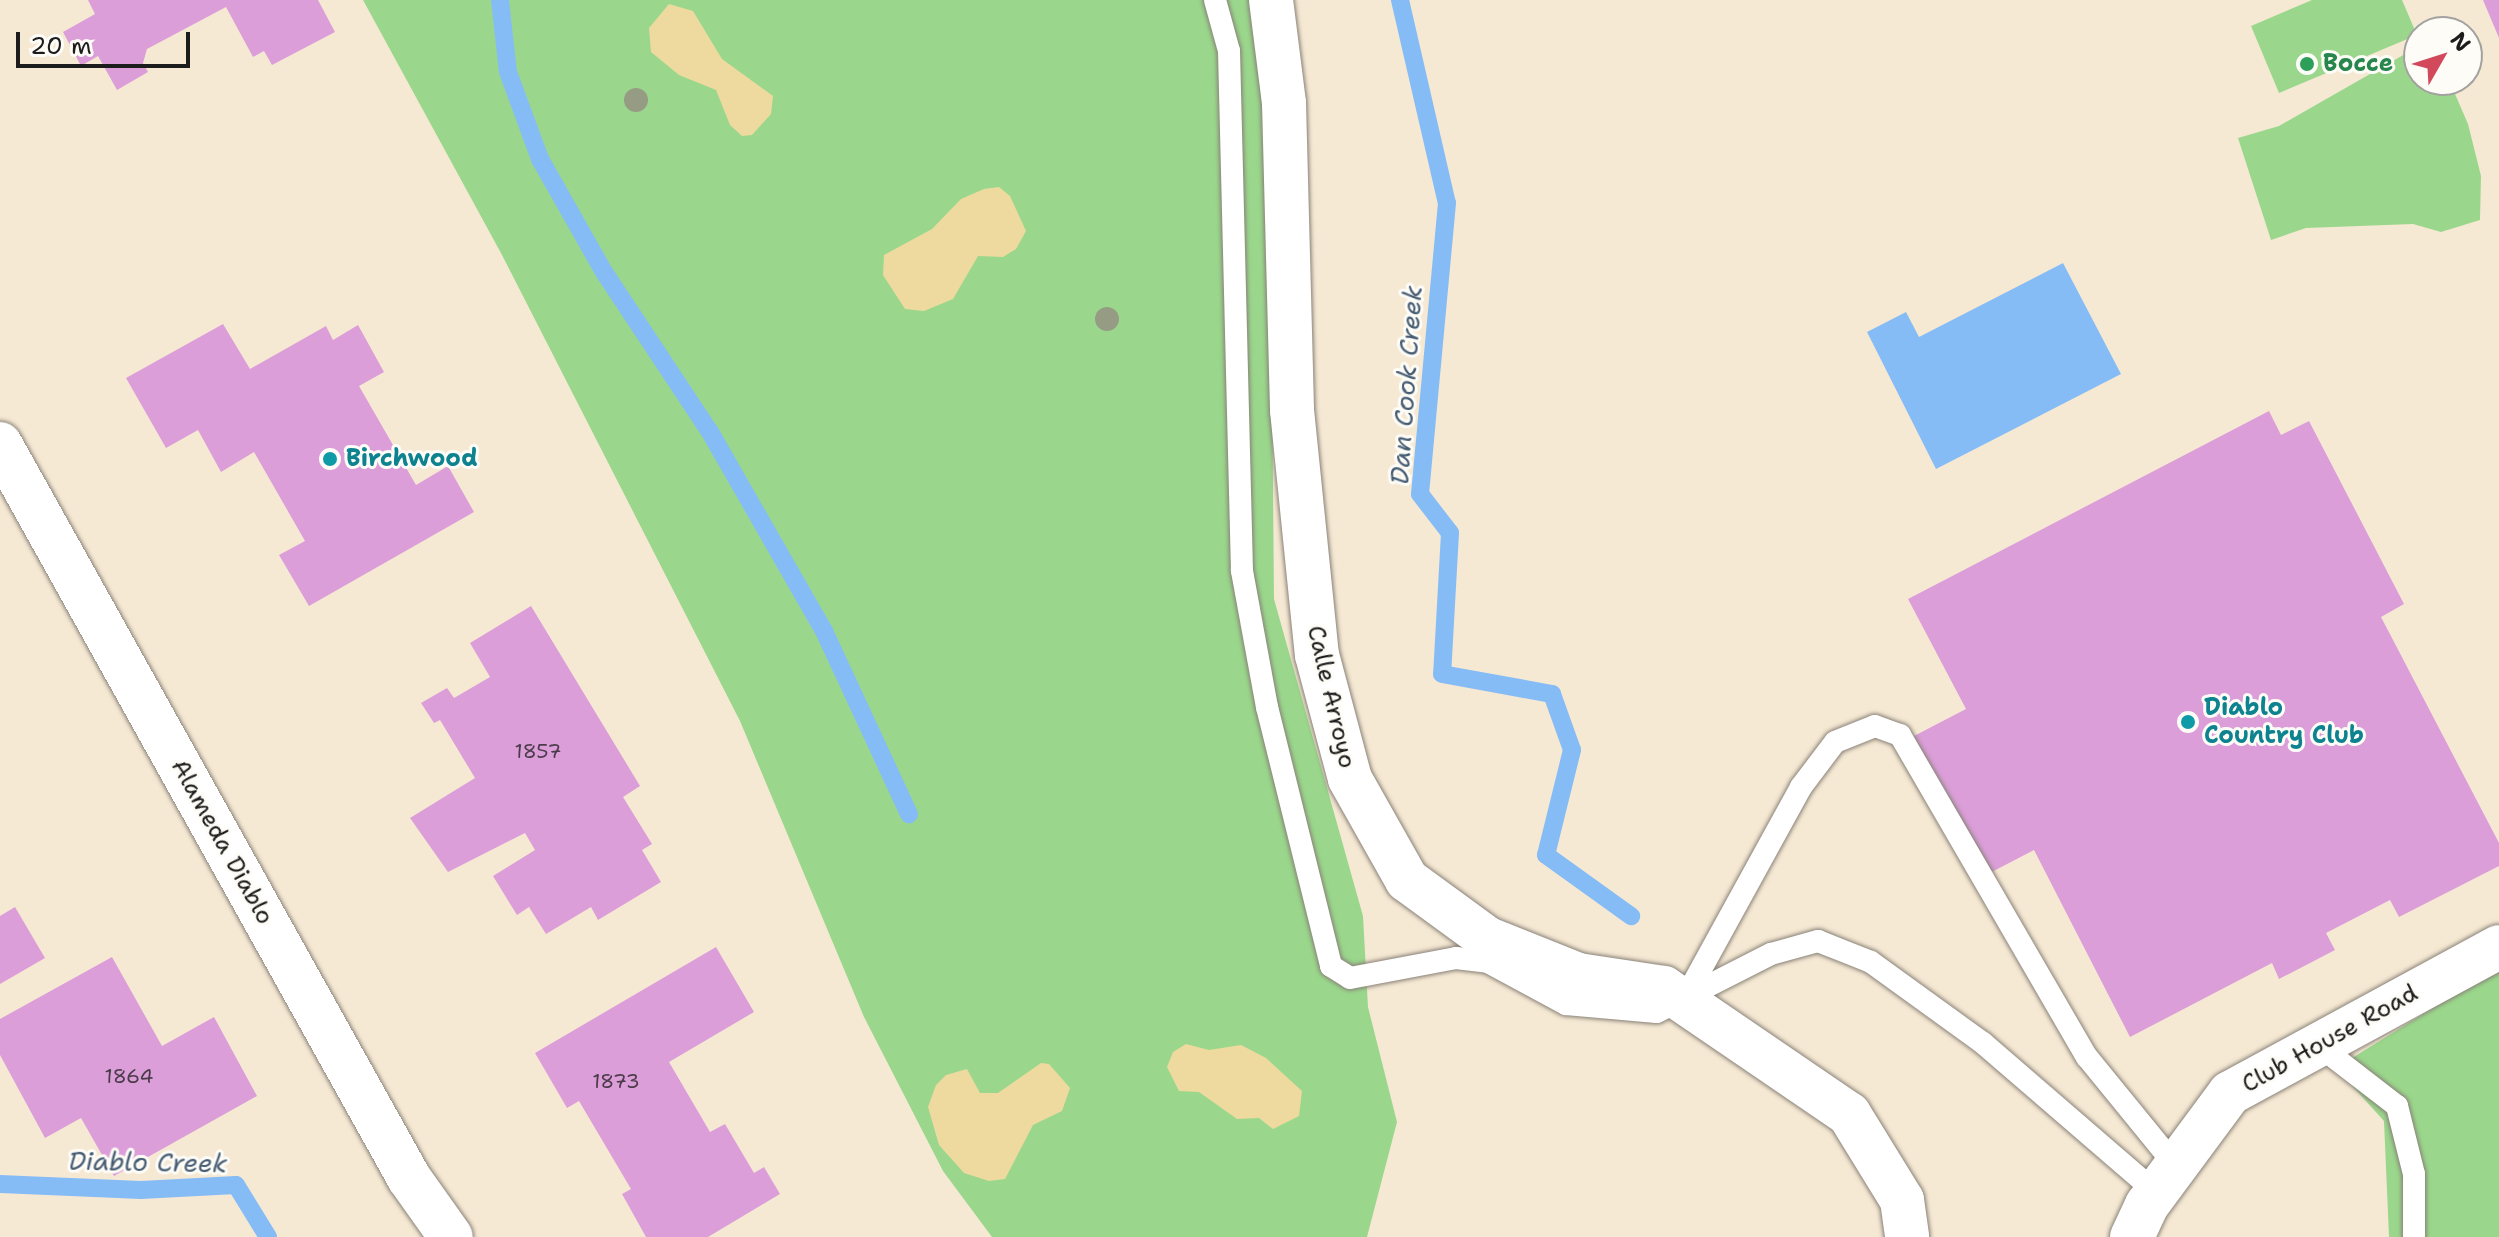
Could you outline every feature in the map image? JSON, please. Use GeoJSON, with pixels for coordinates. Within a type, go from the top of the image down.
{"type":"FeatureCollection","features":[{"type":"Feature","properties":{"kind":"street","name":"Calle Arroyo"},"geometry":{"type":"LineString","coordinates":[[1271,0],[1284,103],[1293,425],[1317,655],[1350,779],[1407,880],[1488,939],[1578,975],[1664,988],[1849,1114],[1902,1200],[1907,1237]]}},
{"type":"Feature","properties":{"kind":"street","name":"Alameda Diablo"},"geometry":{"type":"LineString","coordinates":[[0,444],[409,1178],[451,1237]]}},
{"type":"Feature","properties":{"kind":"street","name":"Club House Road"},"geometry":{"type":"LineString","coordinates":[[2132,1237],[2167,1180],[2230,1093],[2499,947]]}},
{"type":"Feature","properties":{"kind":"lane"},"geometry":{"type":"LineString","coordinates":[[1215,0],[1229,51],[1242,571],[1267,707],[1331,966],[1350,978],[1456,958],[1488,962],[1566,1004],[1657,1012],[1771,954],[1818,941],[1871,962],[2167,1180]]}},
{"type":"Feature","properties":{"kind":"lane"},"geometry":{"type":"LineString","coordinates":[[1683,1001],[1801,787],[1835,742],[1875,726],[1900,735],[2087,1057],[2167,1180]]}},
{"type":"Feature","properties":{"kind":"lane"},"geometry":{"type":"LineString","coordinates":[[2318,1045],[2397,1106],[2414,1174],[2414,1237]]}},
{"type":"Feature","properties":{"kind":"green space"},"geometry":{"type":"Polygon","coordinates":[[[363,0],[1260,0],[1271,260],[1274,599],[1363,916],[1368,1007],[1397,1122],[1367,1237],[992,1237],[943,1171],[864,1017],[740,721],[502,255],[363,0]]]}},
{"type":"Feature","properties":{"kind":"green space","name":"Bocce"},"geometry":{"type":"Polygon","coordinates":[[[2312,0],[2402,0],[2409,16],[2403,16],[2403,41],[2279,93],[2251,26],[2312,0]]]}},
{"type":"Feature","properties":{"kind":"green space"},"geometry":{"type":"Polygon","coordinates":[[[2403,55],[2403,96],[2456,96],[2468,124],[2481,176],[2480,220],[2441,232],[2413,224],[2306,228],[2271,240],[2238,138],[2279,126],[2403,55]]]}},
{"type":"Feature","properties":{"kind":"green space"},"geometry":{"type":"Polygon","coordinates":[[[2499,967],[2499,1237],[2389,1237],[2384,1121],[2336,1068],[2499,967]]]}},
{"type":"Feature","properties":{"kind":"sand"},"geometry":{"type":"Polygon","coordinates":[[[669,4],[693,11],[722,59],[773,96],[771,114],[752,135],[742,136],[730,125],[716,90],[679,75],[651,52],[649,28],[669,4]]]}},
{"type":"Feature","properties":{"kind":"sand"},"geometry":{"type":"Polygon","coordinates":[[[999,187],[1010,196],[1026,231],[1016,249],[1003,257],[978,256],[953,299],[924,311],[905,309],[883,275],[884,255],[932,229],[961,199],[984,189],[999,187]]]}},
{"type":"Feature","properties":{"kind":"sand"},"geometry":{"type":"Polygon","coordinates":[[[1186,1044],[1209,1050],[1241,1045],[1266,1058],[1302,1091],[1299,1116],[1273,1129],[1259,1118],[1237,1119],[1199,1092],[1179,1091],[1167,1067],[1173,1052],[1186,1044]]]}},
{"type":"Feature","properties":{"kind":"sand"},"geometry":{"type":"Polygon","coordinates":[[[1041,1063],[1049,1064],[1070,1088],[1062,1111],[1033,1125],[1005,1179],[989,1181],[964,1173],[939,1145],[928,1107],[936,1085],[946,1075],[967,1069],[980,1093],[998,1093],[1041,1063]]]}},
{"type":"Feature","properties":{"kind":"water"},"geometry":{"type":"Polygon","coordinates":[[[2063,263],[2121,374],[1936,469],[1867,332],[1906,312],[1919,337],[2063,263]]]}},
{"type":"Feature","properties":{"kind":"building"},"geometry":{"type":"Polygon","coordinates":[[[88,0],[318,0],[335,32],[272,65],[264,51],[253,57],[226,7],[147,49],[143,63],[148,72],[117,90],[98,56],[81,66],[63,32],[95,14],[88,0]]]}},
{"type":"Feature","properties":{"kind":"building"},"geometry":{"type":"Polygon","coordinates":[[[2483,0],[2499,0],[2499,38],[2483,0]]]}},
{"type":"Feature","properties":{"kind":"building","name":"Birchwood"},"geometry":{"type":"Polygon","coordinates":[[[223,324],[250,369],[326,326],[333,340],[358,325],[384,372],[359,386],[416,485],[448,466],[474,512],[309,606],[279,555],[305,541],[254,452],[221,472],[198,430],[166,448],[126,378],[223,324]]]}},
{"type":"Feature","properties":{"kind":"building","name":"Diablo Country Club"},"geometry":{"type":"Polygon","coordinates":[[[2269,411],[2281,435],[2309,421],[2404,604],[2381,617],[2499,843],[2499,866],[2399,917],[2390,900],[2326,933],[2335,950],[2279,979],[2272,963],[2130,1037],[2034,850],[1986,875],[1914,736],[1966,709],[1908,599],[2269,411]]]}},
{"type":"Feature","properties":{"kind":"building"},"geometry":{"type":"Polygon","coordinates":[[[531,606],[640,786],[623,797],[652,844],[642,850],[661,882],[598,920],[591,907],[546,934],[529,907],[517,915],[493,876],[535,850],[525,833],[448,872],[410,818],[475,778],[440,720],[434,723],[421,703],[447,688],[454,698],[490,677],[470,643],[531,606]]]}},
{"type":"Feature","properties":{"kind":"building"},"geometry":{"type":"Polygon","coordinates":[[[15,907],[45,958],[0,984],[0,916],[15,907]]]}},
{"type":"Feature","properties":{"kind":"building"},"geometry":{"type":"Polygon","coordinates":[[[716,947],[754,1012],[669,1062],[710,1132],[725,1124],[754,1173],[764,1167],[780,1194],[708,1237],[646,1237],[622,1194],[631,1189],[579,1101],[567,1108],[535,1053],[716,947]]]}},
{"type":"Feature","properties":{"kind":"building"},"geometry":{"type":"Polygon","coordinates":[[[112,957],[162,1046],[214,1017],[257,1096],[114,1176],[81,1118],[45,1138],[0,1055],[0,1019],[112,957]]]}},
{"type":"Feature","properties":{"kind":"waterway"},"geometry":{"type":"LineString","coordinates":[[500,0],[508,72],[540,159],[604,272],[710,432],[824,631],[909,814]]}},
{"type":"Feature","properties":{"kind":"waterway","name":"Dan Cook Creek"},"geometry":{"type":"LineString","coordinates":[[1400,0],[1447,203],[1420,494],[1450,533],[1442,674],[1552,694],[1572,750],[1546,855],[1631,916]]}},
{"type":"Feature","properties":{"kind":"waterway","name":"Diablo Creek"},"geometry":{"type":"LineString","coordinates":[[0,1184],[141,1190],[236,1185],[268,1237]]}},
{"type":"Feature","properties":{"kind":"place","name":"Bocce"},"geometry":{"type":"Point","coordinates":[2307,64]}},
{"type":"Feature","properties":{"kind":"place","name":"Birchwood"},"geometry":{"type":"Point","coordinates":[330,459]}},
{"type":"Feature","properties":{"kind":"place","name":"Diablo Country Club"},"geometry":{"type":"Point","coordinates":[2188,722]}}]}
